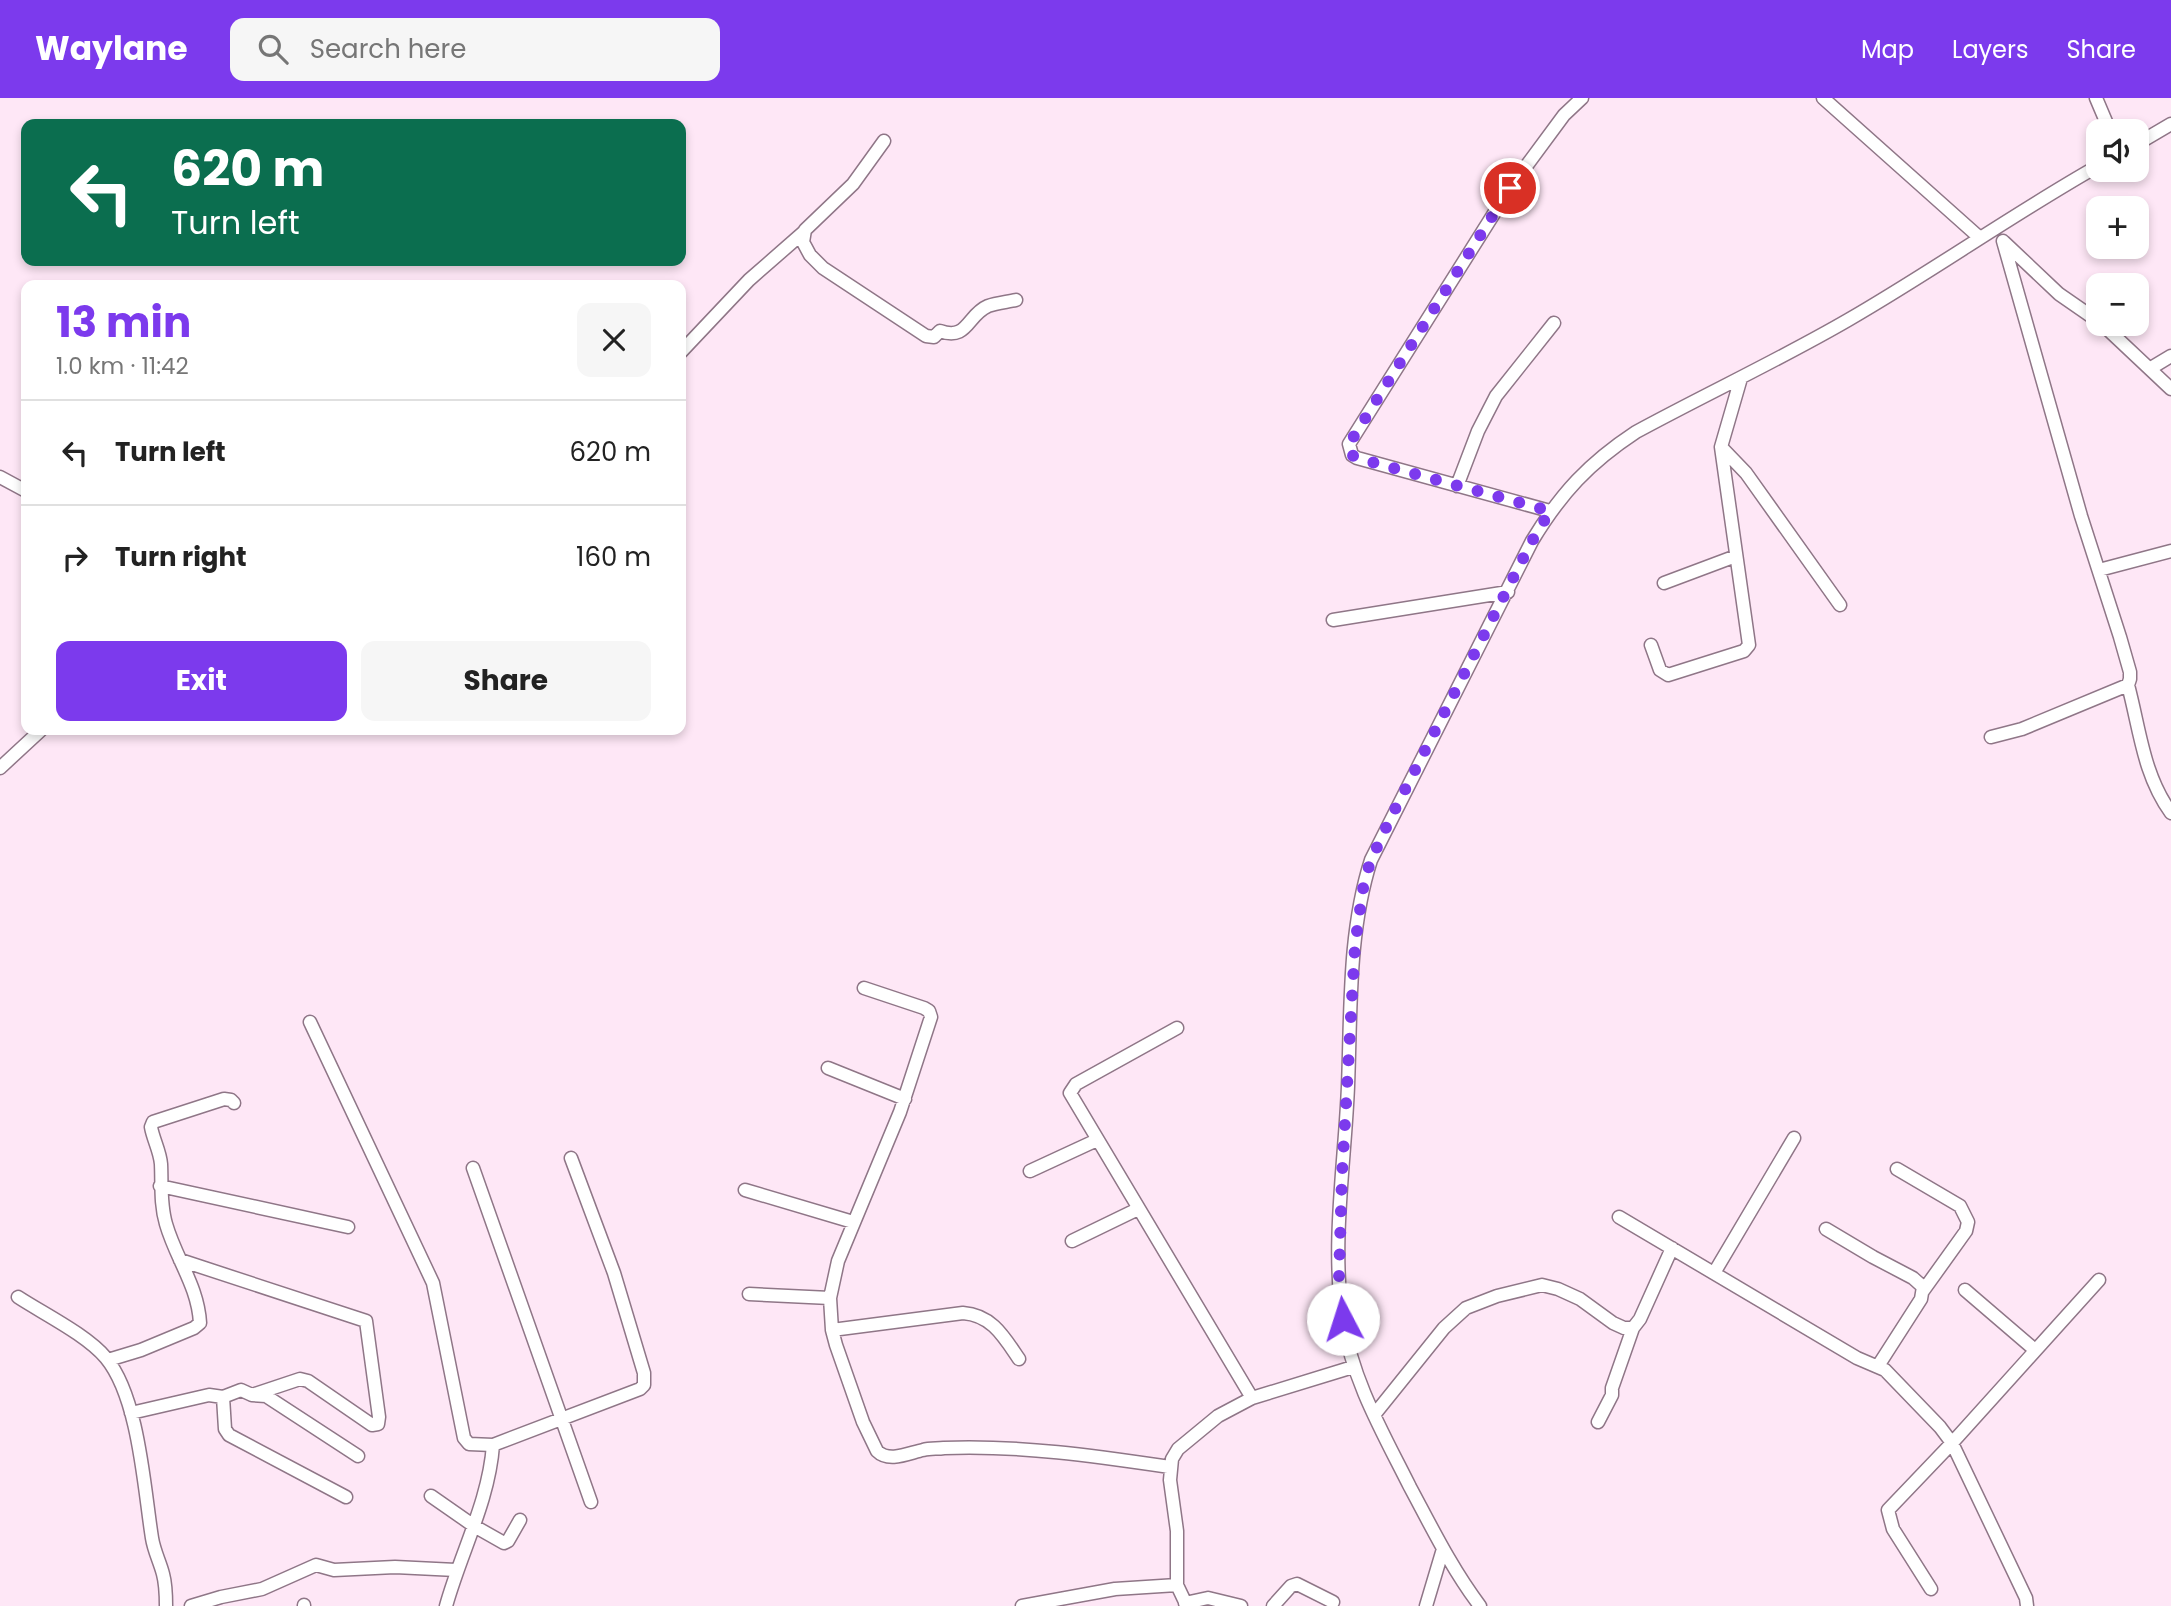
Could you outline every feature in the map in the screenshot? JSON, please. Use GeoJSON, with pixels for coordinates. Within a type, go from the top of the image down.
{"type":"FeatureCollection","features":[{"type":"Feature","properties":{"kind":"street"},"geometry":{"type":"LineString","coordinates":[[1550,511],[1357,458],[1349,449],[1351,439],[1510,188],[1564,115],[1582,98]]}},
{"type":"Feature","properties":{"kind":"street"},"geometry":{"type":"LineString","coordinates":[[1823,98],[1980,238]]}},
{"type":"Feature","properties":{"kind":"street"},"geometry":{"type":"LineString","coordinates":[[2096,98],[2105,119]]}},
{"type":"Feature","properties":{"kind":"street"},"geometry":{"type":"LineString","coordinates":[[2149,137],[2171,124]]}},
{"type":"Feature","properties":{"kind":"street"},"geometry":{"type":"LineString","coordinates":[[686,347],[749,280],[853,184],[884,141]]}},
{"type":"Feature","properties":{"kind":"street"},"geometry":{"type":"LineString","coordinates":[[1480,1606],[1443,1549],[1374,1415],[1353,1367],[1343,1319],[1339,1277],[1350,1020],[1358,917],[1371,860],[1532,541],[1550,511],[1577,478],[1609,449],[1636,432],[1846,321],[1925,275],[2086,173]]}},
{"type":"Feature","properties":{"kind":"street"},"geometry":{"type":"LineString","coordinates":[[1991,737],[2022,729],[2130,682],[2130,671],[2077,503],[2003,241],[2002,224]]}},
{"type":"Feature","properties":{"kind":"street"},"geometry":{"type":"LineString","coordinates":[[805,230],[803,242],[810,256],[823,268],[926,336],[934,337],[940,331],[951,335],[959,332],[985,307],[1017,300]]}},
{"type":"Feature","properties":{"kind":"street"},"geometry":{"type":"LineString","coordinates":[[2003,241],[2059,294],[2086,312]]}},
{"type":"Feature","properties":{"kind":"street"},"geometry":{"type":"LineString","coordinates":[[1457,486],[1478,431],[1496,396],[1554,323]]}},
{"type":"Feature","properties":{"kind":"street"},"geometry":{"type":"LineString","coordinates":[[2116,336],[2171,388]]}},
{"type":"Feature","properties":{"kind":"street"},"geometry":{"type":"LineString","coordinates":[[2151,368],[2171,356]]}},
{"type":"Feature","properties":{"kind":"street"},"geometry":{"type":"LineString","coordinates":[[1651,645],[1664,675],[1744,651],[1749,645],[1721,447],[1741,377]]}},
{"type":"Feature","properties":{"kind":"street"},"geometry":{"type":"LineString","coordinates":[[1721,447],[1746,473],[1840,605]]}},
{"type":"Feature","properties":{"kind":"street"},"geometry":{"type":"LineString","coordinates":[[0,477],[21,488]]}},
{"type":"Feature","properties":{"kind":"street"},"geometry":{"type":"LineString","coordinates":[[2099,570],[2171,551]]}},
{"type":"Feature","properties":{"kind":"street"},"geometry":{"type":"LineString","coordinates":[[1664,583],[1736,556]]}},
{"type":"Feature","properties":{"kind":"street"},"geometry":{"type":"LineString","coordinates":[[1333,620],[1508,592]]}},
{"type":"Feature","properties":{"kind":"street"},"geometry":{"type":"LineString","coordinates":[[2127,685],[2156,792],[2171,813]]}},
{"type":"Feature","properties":{"kind":"street"},"geometry":{"type":"LineString","coordinates":[[0,768],[36,735]]}},
{"type":"Feature","properties":{"kind":"street"},"geometry":{"type":"LineString","coordinates":[[864,988],[924,1008],[930,1014],[930,1022],[905,1099],[838,1261],[830,1298],[832,1330],[872,1443],[880,1455],[894,1456],[949,1448],[1035,1450],[1170,1466]]}},
{"type":"Feature","properties":{"kind":"street"},"geometry":{"type":"LineString","coordinates":[[310,1022],[433,1283],[464,1438],[469,1444],[493,1445],[640,1390],[644,1385],[645,1379],[614,1273],[571,1158]]}},
{"type":"Feature","properties":{"kind":"street"},"geometry":{"type":"LineString","coordinates":[[1177,1028],[1073,1087],[1070,1095],[1252,1398]]}},
{"type":"Feature","properties":{"kind":"street"},"geometry":{"type":"LineString","coordinates":[[828,1068],[905,1099]]}},
{"type":"Feature","properties":{"kind":"street"},"geometry":{"type":"LineString","coordinates":[[108,1360],[152,1345],[200,1323],[196,1292],[166,1224],[160,1186],[161,1166],[151,1129],[153,1122],[224,1099],[234,1103]]}},
{"type":"Feature","properties":{"kind":"street"},"geometry":{"type":"LineString","coordinates":[[1714,1273],[1794,1138]]}},
{"type":"Feature","properties":{"kind":"street"},"geometry":{"type":"LineString","coordinates":[[1030,1171],[1097,1140]]}},
{"type":"Feature","properties":{"kind":"street"},"geometry":{"type":"LineString","coordinates":[[473,1168],[591,1502]]}},
{"type":"Feature","properties":{"kind":"street"},"geometry":{"type":"LineString","coordinates":[[1878,1366],[1921,1299],[1923,1291],[1966,1231],[1968,1222],[1960,1206],[1898,1169]]}},
{"type":"Feature","properties":{"kind":"street"},"geometry":{"type":"LineString","coordinates":[[160,1186],[348,1227]]}},
{"type":"Feature","properties":{"kind":"street"},"geometry":{"type":"LineString","coordinates":[[745,1191],[853,1222]]}},
{"type":"Feature","properties":{"kind":"street"},"geometry":{"type":"LineString","coordinates":[[1072,1241],[1138,1209]]}},
{"type":"Feature","properties":{"kind":"street"},"geometry":{"type":"LineString","coordinates":[[1619,1217],[1857,1358],[1878,1366],[1940,1427],[1952,1443],[2027,1606]]}},
{"type":"Feature","properties":{"kind":"street"},"geometry":{"type":"LineString","coordinates":[[1826,1228],[1913,1278],[1922,1284],[1923,1291]]}},
{"type":"Feature","properties":{"kind":"street"},"geometry":{"type":"LineString","coordinates":[[1598,1422],[1612,1395],[1633,1328],[1640,1320],[1672,1248]]}},
{"type":"Feature","properties":{"kind":"street"},"geometry":{"type":"LineString","coordinates":[[180,1259],[366,1321],[379,1417],[377,1424],[372,1425],[308,1381],[300,1379],[252,1395]]}},
{"type":"Feature","properties":{"kind":"street"},"geometry":{"type":"LineString","coordinates":[[1931,1589],[1890,1525],[1888,1510],[2099,1280]]}},
{"type":"Feature","properties":{"kind":"street"},"geometry":{"type":"LineString","coordinates":[[1374,1415],[1444,1328],[1466,1308],[1497,1296],[1542,1285],[1580,1299],[1613,1323],[1628,1329],[1633,1328]]}},
{"type":"Feature","properties":{"kind":"street"},"geometry":{"type":"LineString","coordinates":[[1965,1290],[2035,1350]]}},
{"type":"Feature","properties":{"kind":"street"},"geometry":{"type":"LineString","coordinates":[[749,1294],[830,1298]]}},
{"type":"Feature","properties":{"kind":"street"},"geometry":{"type":"LineString","coordinates":[[18,1297],[96,1347],[108,1360],[131,1413],[150,1510],[152,1542],[163,1573],[166,1606]]}},
{"type":"Feature","properties":{"kind":"street"},"geometry":{"type":"LineString","coordinates":[[832,1330],[963,1313],[975,1314],[989,1321],[1019,1359]]}},
{"type":"Feature","properties":{"kind":"street"},"geometry":{"type":"LineString","coordinates":[[1241,1606],[1208,1598],[1186,1604],[1177,1585],[1177,1531],[1171,1458],[1194,1434],[1218,1416],[1252,1398],[1353,1367]]}},
{"type":"Feature","properties":{"kind":"street"},"geometry":{"type":"LineString","coordinates":[[131,1413],[209,1395],[223,1397],[241,1390],[252,1395],[265,1396],[358,1455]]}},
{"type":"Feature","properties":{"kind":"street"},"geometry":{"type":"LineString","coordinates":[[223,1397],[225,1429],[229,1435],[346,1497]]}},
{"type":"Feature","properties":{"kind":"street"},"geometry":{"type":"LineString","coordinates":[[446,1606],[456,1570],[489,1480],[493,1445]]}},
{"type":"Feature","properties":{"kind":"street"},"geometry":{"type":"LineString","coordinates":[[431,1496],[504,1543],[508,1541],[520,1520]]}},
{"type":"Feature","properties":{"kind":"street"},"geometry":{"type":"LineString","coordinates":[[1426,1606],[1443,1549]]}},
{"type":"Feature","properties":{"kind":"street"},"geometry":{"type":"LineString","coordinates":[[191,1606],[262,1589],[316,1564],[334,1570],[395,1567],[456,1570]]}},
{"type":"Feature","properties":{"kind":"street"},"geometry":{"type":"LineString","coordinates":[[1273,1606],[1297,1584],[1333,1602]]}},
{"type":"Feature","properties":{"kind":"street"},"geometry":{"type":"LineString","coordinates":[[1022,1606],[1115,1589],[1177,1585]]}},
{"type":"Feature","properties":{"kind":"route"},"geometry":{"type":"LineString","coordinates":[[1343,1319],[1339,1277],[1342,1175],[1353,964],[1364,882],[1391,817],[1532,541],[1550,511],[1357,458],[1352,455],[1349,444],[1510,188]]}}]}
